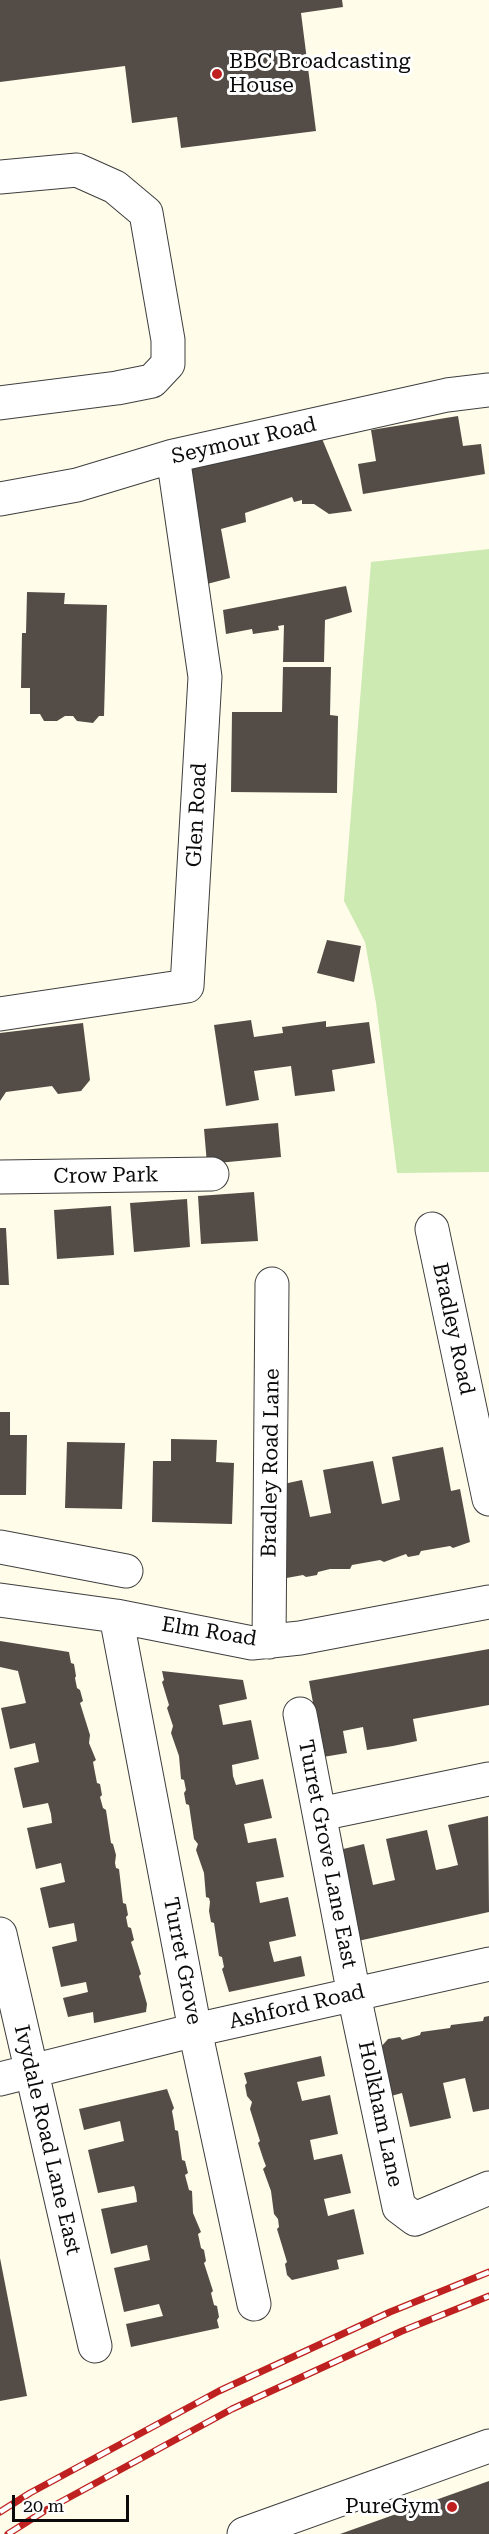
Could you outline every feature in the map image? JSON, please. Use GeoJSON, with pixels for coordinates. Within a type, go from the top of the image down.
{"type":"FeatureCollection","features":[{"type":"Feature","properties":{"kind":"street"},"geometry":{"type":"LineString","coordinates":[[0,177],[77,170],[115,187],[146,213],[168,340],[168,364],[152,381],[117,388],[0,403]]}},
{"type":"Feature","properties":{"kind":"street","name":"Seymour Road"},"geometry":{"type":"LineString","coordinates":[[0,499],[77,485],[173,456],[447,394],[489,390]]}},
{"type":"Feature","properties":{"kind":"street","name":"Glen Road"},"geometry":{"type":"LineString","coordinates":[[0,1014],[187,987],[205,677],[173,456]]}},
{"type":"Feature","properties":{"kind":"street","name":"Crow Park"},"geometry":{"type":"LineString","coordinates":[[0,1178],[212,1174]]}},
{"type":"Feature","properties":{"kind":"street","name":"Bradley Road"},"geometry":{"type":"LineString","coordinates":[[432,1229],[489,1499]]}},
{"type":"Feature","properties":{"kind":"street","name":"Bradley Road Lane"},"geometry":{"type":"LineString","coordinates":[[269,1641],[272,1284]]}},
{"type":"Feature","properties":{"kind":"street"},"geometry":{"type":"LineString","coordinates":[[0,1547],[126,1571]]}},
{"type":"Feature","properties":{"kind":"street","name":"Elm Road"},"geometry":{"type":"LineString","coordinates":[[0,1600],[116,1616],[252,1643],[300,1638],[489,1602]]}},
{"type":"Feature","properties":{"kind":"street","name":"Turret Grove"},"geometry":{"type":"LineString","coordinates":[[116,1616],[195,2030],[254,2304]]}},
{"type":"Feature","properties":{"kind":"street","name":"Turret Grove Lane East"},"geometry":{"type":"LineString","coordinates":[[300,1714],[354,1995]]}},
{"type":"Feature","properties":{"kind":"street"},"geometry":{"type":"LineString","coordinates":[[320,1814],[489,1779]]}},
{"type":"Feature","properties":{"kind":"street","name":"Ivydale Road Lane East"},"geometry":{"type":"LineString","coordinates":[[0,1934],[15,2075],[95,2346]]}},
{"type":"Feature","properties":{"kind":"street","name":"Ashford Road"},"geometry":{"type":"LineString","coordinates":[[15,2075],[195,2030],[489,1964]]}},
{"type":"Feature","properties":{"kind":"street","name":"Holkham Lane"},"geometry":{"type":"LineString","coordinates":[[354,1995],[399,2206],[415,2219],[489,2188]]}},
{"type":"Feature","properties":{"kind":"street"},"geometry":{"type":"LineString","coordinates":[[244,2534],[489,2446]]}},
{"type":"Feature","properties":{"kind":"green space"},"geometry":{"type":"Polygon","coordinates":[[[489,549],[489,1172],[397,1173],[376,1003],[365,942],[344,901],[371,562],[489,549]]]}},
{"type":"Feature","properties":{"kind":"building","name":"BBC Broadcasting House"},"geometry":{"type":"Polygon","coordinates":[[[0,0],[342,0],[343,7],[301,13],[316,131],[181,148],[177,117],[132,123],[125,66],[0,82],[0,0]]]}},
{"type":"Feature","properties":{"kind":"building"},"geometry":{"type":"Polygon","coordinates":[[[458,416],[463,446],[481,444],[485,474],[363,494],[358,464],[376,461],[371,430],[458,416]]]}},
{"type":"Feature","properties":{"kind":"building"},"geometry":{"type":"Polygon","coordinates":[[[318,429],[352,511],[329,514],[314,504],[302,504],[302,500],[294,502],[292,497],[245,513],[246,522],[221,529],[230,578],[207,584],[186,460],[318,429]]]}},
{"type":"Feature","properties":{"kind":"building"},"geometry":{"type":"Polygon","coordinates":[[[346,586],[352,612],[325,620],[324,662],[283,662],[284,625],[278,626],[279,630],[253,634],[252,629],[226,634],[223,610],[346,586]]]}},
{"type":"Feature","properties":{"kind":"building"},"geometry":{"type":"Polygon","coordinates":[[[27,592],[65,593],[64,604],[107,605],[104,716],[99,716],[93,723],[77,721],[73,716],[65,716],[57,721],[44,721],[40,714],[30,714],[30,688],[21,688],[22,633],[26,633],[27,592]]]}},
{"type":"Feature","properties":{"kind":"building"},"geometry":{"type":"Polygon","coordinates":[[[283,667],[331,667],[330,715],[338,716],[337,793],[231,792],[232,712],[282,712],[283,667]]]}},
{"type":"Feature","properties":{"kind":"building"},"geometry":{"type":"Polygon","coordinates":[[[327,940],[361,946],[354,982],[317,973],[327,940]]]}},
{"type":"Feature","properties":{"kind":"building"},"geometry":{"type":"Polygon","coordinates":[[[251,1020],[254,1037],[283,1033],[282,1027],[326,1021],[326,1027],[369,1022],[375,1063],[332,1070],[335,1091],[295,1096],[291,1066],[254,1071],[259,1100],[226,1106],[214,1025],[251,1020]]]}},
{"type":"Feature","properties":{"kind":"building"},"geometry":{"type":"Polygon","coordinates":[[[83,1023],[90,1080],[81,1091],[58,1094],[52,1086],[6,1092],[0,1101],[0,1033],[83,1023]]]}},
{"type":"Feature","properties":{"kind":"building"},"geometry":{"type":"Polygon","coordinates":[[[278,1123],[281,1157],[207,1164],[204,1129],[278,1123]]]}},
{"type":"Feature","properties":{"kind":"building"},"geometry":{"type":"Polygon","coordinates":[[[254,1192],[258,1241],[201,1244],[198,1196],[254,1192]]]}},
{"type":"Feature","properties":{"kind":"building"},"geometry":{"type":"Polygon","coordinates":[[[187,1199],[190,1247],[134,1252],[130,1203],[187,1199]]]}},
{"type":"Feature","properties":{"kind":"building"},"geometry":{"type":"Polygon","coordinates":[[[111,1206],[114,1255],[57,1259],[54,1210],[111,1206]]]}},
{"type":"Feature","properties":{"kind":"building"},"geometry":{"type":"Polygon","coordinates":[[[0,1228],[6,1228],[9,1285],[0,1285],[0,1228]]]}},
{"type":"Feature","properties":{"kind":"building"},"geometry":{"type":"Polygon","coordinates":[[[0,1412],[10,1412],[10,1435],[27,1435],[26,1495],[0,1495],[0,1412]]]}},
{"type":"Feature","properties":{"kind":"building"},"geometry":{"type":"Polygon","coordinates":[[[171,1439],[217,1440],[216,1462],[234,1463],[232,1524],[152,1522],[153,1461],[171,1461],[171,1439]]]}},
{"type":"Feature","properties":{"kind":"building"},"geometry":{"type":"Polygon","coordinates":[[[67,1442],[125,1443],[122,1509],[65,1508],[67,1442]]]}},
{"type":"Feature","properties":{"kind":"building"},"geometry":{"type":"Polygon","coordinates":[[[443,1447],[451,1491],[460,1489],[470,1542],[453,1548],[450,1546],[421,1551],[419,1555],[408,1557],[406,1554],[384,1562],[380,1560],[352,1565],[350,1569],[330,1569],[318,1572],[317,1575],[281,1579],[279,1485],[302,1480],[310,1517],[331,1513],[323,1470],[373,1461],[382,1504],[400,1500],[392,1457],[443,1447]]]}},
{"type":"Feature","properties":{"kind":"building"},"geometry":{"type":"Polygon","coordinates":[[[0,1641],[69,1652],[71,1663],[74,1664],[77,1688],[80,1690],[83,1701],[80,1703],[90,1735],[89,1743],[96,1760],[93,1762],[97,1783],[100,1784],[102,1795],[100,1797],[103,1808],[106,1810],[111,1843],[116,1855],[116,1868],[119,1869],[123,1903],[126,1904],[128,1915],[126,1917],[128,1927],[131,1928],[134,1940],[131,1942],[141,1974],[139,1976],[147,2004],[146,2012],[94,2023],[93,2012],[68,2017],[63,1998],[88,1992],[86,1982],[61,1987],[52,1947],[77,1941],[74,1923],[49,1928],[40,1888],[65,1882],[61,1863],[36,1869],[27,1828],[52,1823],[51,1814],[48,1803],[23,1808],[14,1768],[39,1762],[35,1743],[10,1749],[1,1708],[26,1703],[18,1671],[0,1667],[0,1641]]]}},
{"type":"Feature","properties":{"kind":"building"},"geometry":{"type":"Polygon","coordinates":[[[489,1649],[489,1705],[413,1719],[417,1741],[393,1746],[367,1750],[363,1727],[343,1731],[347,1753],[323,1757],[309,1681],[489,1649]]]}},
{"type":"Feature","properties":{"kind":"building"},"geometry":{"type":"Polygon","coordinates":[[[162,1671],[243,1680],[247,1699],[219,1705],[223,1725],[251,1720],[259,1759],[232,1765],[233,1776],[236,1785],[263,1779],[272,1818],[244,1824],[248,1843],[276,1838],[284,1877],[256,1882],[260,1903],[288,1897],[296,1936],[269,1942],[274,1962],[301,1956],[305,1976],[229,1992],[222,1969],[224,1967],[222,1957],[219,1956],[214,1923],[211,1922],[210,1902],[206,1897],[204,1873],[196,1850],[198,1844],[194,1839],[189,1805],[186,1804],[184,1793],[186,1790],[184,1780],[181,1779],[179,1756],[171,1733],[173,1726],[167,1708],[169,1705],[162,1682],[164,1680],[162,1671]]]}},
{"type":"Feature","properties":{"kind":"building"},"geometry":{"type":"Polygon","coordinates":[[[488,1816],[489,1912],[358,1941],[339,1850],[364,1844],[373,1885],[395,1880],[386,1839],[427,1830],[436,1870],[446,1868],[458,1865],[448,1825],[488,1816]]]}},
{"type":"Feature","properties":{"kind":"building"},"geometry":{"type":"Polygon","coordinates":[[[489,2016],[489,2109],[473,2112],[465,2078],[443,2083],[451,2118],[410,2127],[402,2093],[391,2096],[380,2048],[388,2039],[400,2037],[402,2040],[420,2035],[421,2032],[483,2021],[484,2017],[489,2016]]]}},
{"type":"Feature","properties":{"kind":"building"},"geometry":{"type":"Polygon","coordinates":[[[321,2056],[325,2076],[297,2082],[302,2101],[330,2095],[338,2134],[310,2140],[314,2160],[342,2154],[351,2193],[324,2199],[328,2216],[354,2209],[364,2254],[337,2260],[339,2269],[292,2280],[287,2275],[285,2264],[287,2262],[277,2229],[278,2219],[274,2214],[271,2191],[263,2169],[266,2166],[258,2143],[260,2141],[250,2109],[252,2102],[247,2096],[244,2073],[321,2056]]]}},
{"type":"Feature","properties":{"kind":"building"},"geometry":{"type":"Polygon","coordinates":[[[167,2089],[174,2108],[172,2111],[175,2130],[178,2131],[182,2160],[185,2161],[188,2173],[185,2175],[189,2190],[192,2191],[193,2213],[201,2232],[198,2234],[201,2248],[204,2250],[206,2261],[204,2263],[213,2291],[211,2293],[214,2305],[217,2306],[219,2328],[131,2347],[126,2324],[163,2316],[159,2304],[124,2312],[114,2268],[150,2260],[147,2245],[111,2254],[101,2209],[137,2202],[136,2193],[134,2186],[98,2193],[88,2150],[124,2141],[120,2121],[84,2130],[79,2109],[167,2089]]]}},
{"type":"Feature","properties":{"kind":"building"},"geometry":{"type":"Polygon","coordinates":[[[0,2258],[27,2396],[0,2401],[0,2258]]]}},
{"type":"Feature","properties":{"kind":"building","name":"PureGym"},"geometry":{"type":"Polygon","coordinates":[[[489,2481],[489,2534],[340,2534],[489,2481]]]}},
{"type":"Feature","properties":{"kind":"railway"},"geometry":{"type":"LineString","coordinates":[[0,2512],[30,2493],[219,2391],[390,2312],[489,2272]]}},
{"type":"Feature","properties":{"kind":"railway"},"geometry":{"type":"LineString","coordinates":[[8,2534],[46,2510],[232,2409],[402,2331],[489,2296]]}},
{"type":"Feature","properties":{"kind":"place","name":"BBC Broadcasting House"},"geometry":{"type":"Point","coordinates":[217,74]}},
{"type":"Feature","properties":{"kind":"place","name":"PureGym"},"geometry":{"type":"Point","coordinates":[452,2507]}}]}
